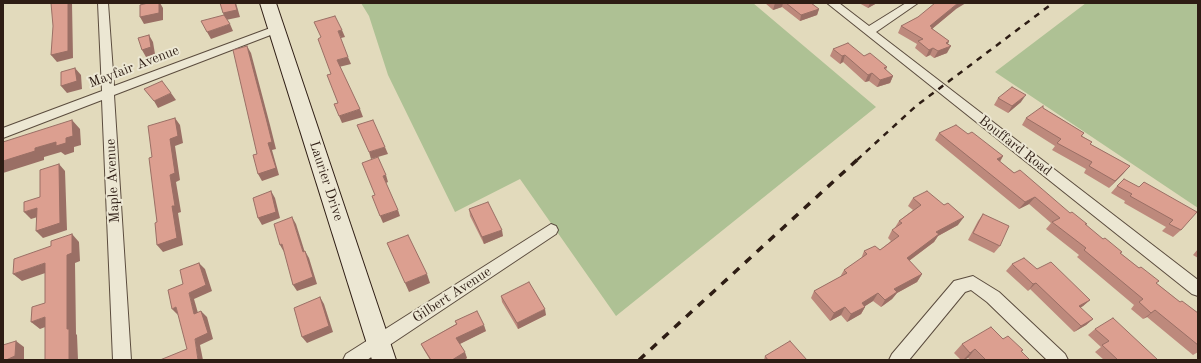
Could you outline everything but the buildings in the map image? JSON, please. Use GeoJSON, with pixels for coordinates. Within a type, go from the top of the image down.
{"type":"FeatureCollection","features":[{"type":"Feature","properties":{"kind":"street","name":"Maple Avenue"},"geometry":{"type":"LineString","coordinates":[[103,3],[109,92],[122,360]]}},
{"type":"Feature","properties":{"kind":"street","name":"Laurier Drive"},"geometry":{"type":"LineString","coordinates":[[268,3],[382,352]]}},
{"type":"Feature","properties":{"kind":"street","name":"Bouffard Road"},"geometry":{"type":"LineString","coordinates":[[832,3],[1198,289]]}},
{"type":"Feature","properties":{"kind":"street"},"geometry":{"type":"LineString","coordinates":[[869,31],[913,3]]}},
{"type":"Feature","properties":{"kind":"street","name":"Mayfair Avenue"},"geometry":{"type":"LineString","coordinates":[[3,133],[277,29]]}},
{"type":"Feature","properties":{"kind":"street","name":"Gilbert Avenue"},"geometry":{"type":"LineString","coordinates":[[352,360],[382,352],[551,230]]}},
{"type":"Feature","properties":{"kind":"street"},"geometry":{"type":"LineString","coordinates":[[898,360],[960,286],[973,283],[993,297],[1059,360]]}},
{"type":"Feature","properties":{"kind":"green space"},"geometry":{"type":"Polygon","coordinates":[[[361,3],[753,3],[876,107],[616,316],[520,179],[455,212],[388,75],[369,16],[361,3]]]}},
{"type":"Feature","properties":{"kind":"green space"},"geometry":{"type":"Polygon","coordinates":[[[1086,3],[1198,3],[1198,208],[995,72],[1086,3]]]}},
{"type":"Feature","properties":{"kind":"railway"},"geometry":{"type":"LineString","coordinates":[[857,160],[916,106],[1053,3]]}},
{"type":"Feature","properties":{"kind":"railway"},"geometry":{"type":"LineString","coordinates":[[639,360],[858,159]]}}]}
